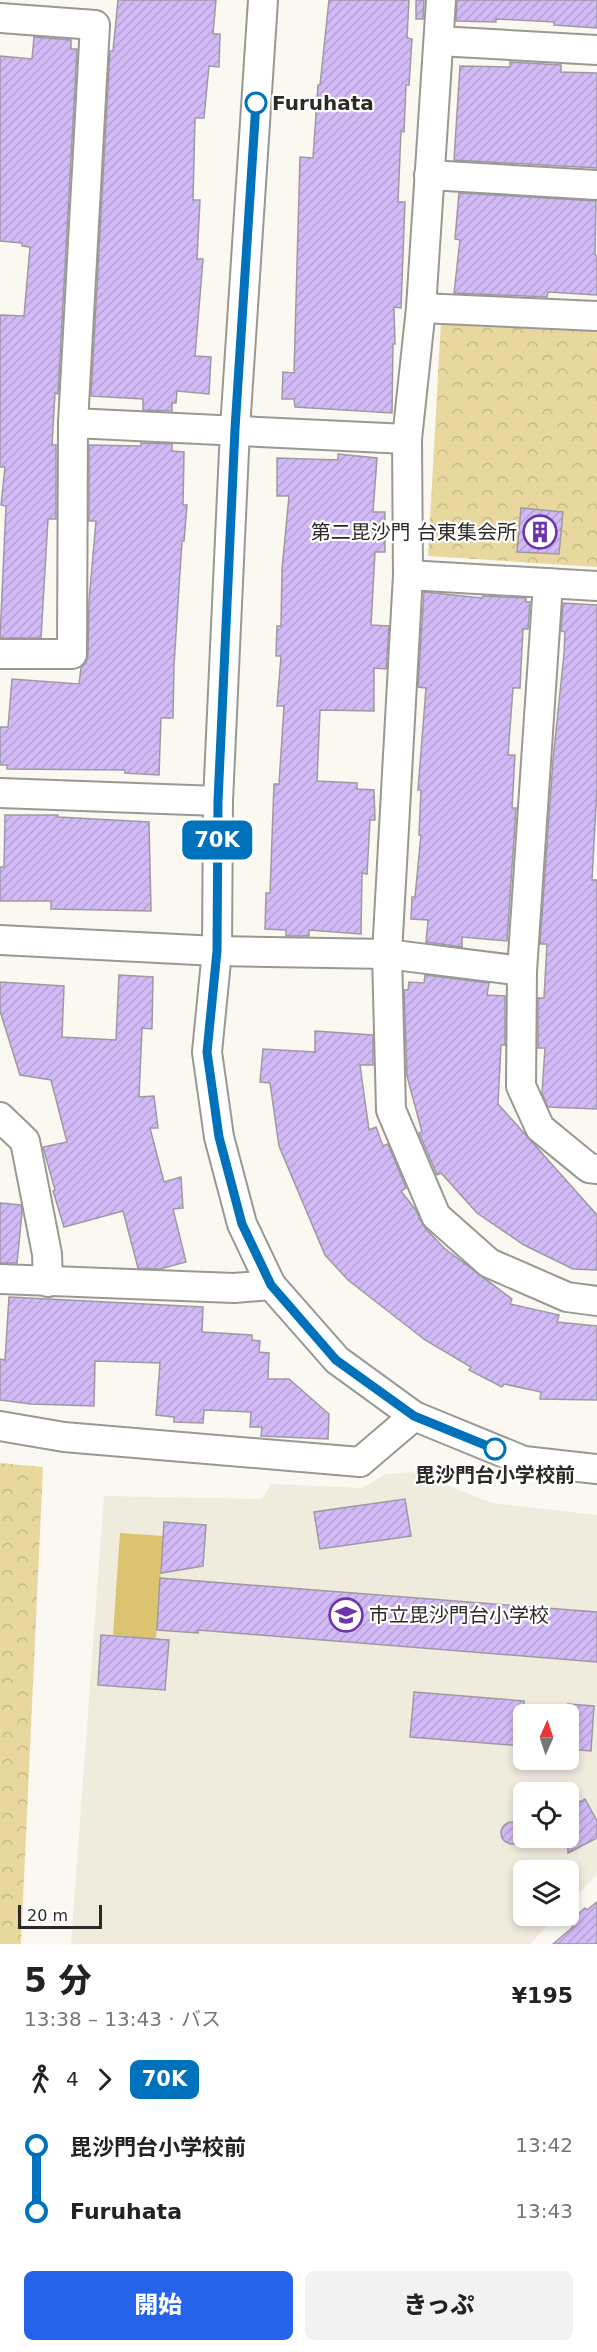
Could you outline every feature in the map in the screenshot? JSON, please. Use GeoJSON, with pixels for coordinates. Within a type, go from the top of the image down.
{"type":"FeatureCollection","features":[{"type":"Feature","properties":{"kind":"street"},"geometry":{"type":"LineString","coordinates":[[263,0],[235,429],[218,801],[217,951],[207,1052],[219,1137],[242,1224],[271,1285],[336,1360],[414,1416],[524,1461],[597,1468]]}},
{"type":"Feature","properties":{"kind":"street"},"geometry":{"type":"LineString","coordinates":[[441,0],[421,308],[408,439],[408,575],[387,954],[391,1110],[436,1216],[489,1263],[567,1297],[597,1301]]}},
{"type":"Feature","properties":{"kind":"street"},"geometry":{"type":"LineString","coordinates":[[0,18],[95,25],[73,423],[72,654],[0,654]]}},
{"type":"Feature","properties":{"kind":"street"},"geometry":{"type":"LineString","coordinates":[[439,41],[597,50]]}},
{"type":"Feature","properties":{"kind":"street"},"geometry":{"type":"LineString","coordinates":[[429,175],[597,185]]}},
{"type":"Feature","properties":{"kind":"street"},"geometry":{"type":"LineString","coordinates":[[421,308],[597,316]]}},
{"type":"Feature","properties":{"kind":"street"},"geometry":{"type":"LineString","coordinates":[[73,423],[408,439]]}},
{"type":"Feature","properties":{"kind":"street"},"geometry":{"type":"LineString","coordinates":[[408,575],[597,586]]}},
{"type":"Feature","properties":{"kind":"street"},"geometry":{"type":"LineString","coordinates":[[548,583],[522,971],[521,1086],[540,1128],[589,1168],[597,1169]]}},
{"type":"Feature","properties":{"kind":"street"},"geometry":{"type":"LineString","coordinates":[[0,793],[218,801]]}},
{"type":"Feature","properties":{"kind":"street"},"geometry":{"type":"LineString","coordinates":[[0,940],[217,951],[387,954],[522,971]]}},
{"type":"Feature","properties":{"kind":"street"},"geometry":{"type":"LineString","coordinates":[[0,1117],[25,1141],[47,1254],[48,1282]]}},
{"type":"Feature","properties":{"kind":"street"},"geometry":{"type":"LineString","coordinates":[[0,1279],[234,1288],[271,1285]]}},
{"type":"Feature","properties":{"kind":"street"},"geometry":{"type":"LineString","coordinates":[[0,1426],[64,1437],[360,1462],[414,1416]]}},
{"type":"Feature","properties":{"kind":"shaded area","name":"市立毘沙門台小学校"},"geometry":{"type":"Polygon","coordinates":[[[412,1472],[493,1503],[597,1515],[597,1874],[579,1893],[579,1860],[513,1860],[513,1926],[547,1926],[530,1944],[71,1944],[104,1496],[262,1499],[271,1484],[362,1488],[386,1474],[412,1472]]]}},
{"type":"Feature","properties":{"kind":"shaded area"},"geometry":{"type":"Polygon","coordinates":[[[120,1533],[163,1536],[156,1639],[113,1635],[120,1533]]]}},
{"type":"Feature","properties":{"kind":"green space"},"geometry":{"type":"Polygon","coordinates":[[[441,321],[597,331],[597,567],[428,556],[441,321]]]}},
{"type":"Feature","properties":{"kind":"green space"},"geometry":{"type":"Polygon","coordinates":[[[0,1463],[43,1467],[21,1944],[0,1944],[0,1463]]]}},
{"type":"Feature","properties":{"kind":"building"},"geometry":{"type":"Polygon","coordinates":[[[118,0],[216,0],[213,34],[220,34],[219,67],[209,66],[204,118],[195,118],[193,200],[200,200],[197,259],[203,259],[195,356],[211,357],[209,394],[177,391],[176,403],[172,403],[172,411],[143,410],[143,399],[91,396],[110,51],[113,51],[118,0]]]}},
{"type":"Feature","properties":{"kind":"building"},"geometry":{"type":"Polygon","coordinates":[[[329,0],[409,0],[407,38],[412,39],[409,85],[406,85],[404,132],[401,131],[398,202],[405,202],[401,308],[394,307],[392,413],[295,407],[294,399],[282,399],[283,372],[294,373],[300,157],[313,158],[318,85],[320,85],[329,0]]]}},
{"type":"Feature","properties":{"kind":"building"},"geometry":{"type":"Polygon","coordinates":[[[416,0],[424,0],[423,19],[416,19],[416,0]]]}},
{"type":"Feature","properties":{"kind":"building"},"geometry":{"type":"Polygon","coordinates":[[[457,0],[597,0],[597,28],[554,25],[554,22],[496,19],[496,22],[456,21],[457,0]]]}},
{"type":"Feature","properties":{"kind":"building"},"geometry":{"type":"Polygon","coordinates":[[[34,37],[71,40],[71,49],[77,49],[58,394],[55,393],[52,445],[56,445],[56,519],[48,519],[41,638],[0,638],[6,506],[1,505],[5,467],[0,467],[0,315],[24,316],[30,247],[22,246],[22,243],[0,241],[0,56],[32,59],[34,37]]]}},
{"type":"Feature","properties":{"kind":"building"},"geometry":{"type":"Polygon","coordinates":[[[510,62],[561,65],[561,72],[597,73],[597,168],[454,160],[460,66],[510,67],[510,62]]]}},
{"type":"Feature","properties":{"kind":"building"},"geometry":{"type":"Polygon","coordinates":[[[459,193],[596,201],[597,295],[548,292],[547,297],[454,293],[460,240],[455,239],[459,193]]]}},
{"type":"Feature","properties":{"kind":"building"},"geometry":{"type":"Polygon","coordinates":[[[141,443],[172,444],[172,451],[184,452],[183,505],[187,505],[184,541],[182,541],[173,718],[161,718],[159,775],[125,773],[125,770],[7,769],[7,765],[0,765],[0,727],[8,727],[12,679],[79,684],[81,668],[86,663],[96,521],[89,521],[89,445],[141,446],[141,443]]]}},
{"type":"Feature","properties":{"kind":"building"},"geometry":{"type":"Polygon","coordinates":[[[338,454],[377,458],[373,512],[385,512],[385,552],[375,552],[371,625],[389,626],[386,669],[374,668],[374,711],[320,710],[317,781],[357,783],[357,789],[374,790],[375,820],[370,820],[367,874],[362,873],[361,934],[309,930],[309,936],[286,936],[286,930],[265,929],[266,893],[270,893],[274,784],[279,784],[284,706],[277,706],[281,656],[276,656],[277,626],[281,626],[282,569],[289,496],[277,496],[277,458],[338,460],[338,454]]]}},
{"type":"Feature","properties":{"kind":"building","name":"第二毘沙門 台東集会所"},"geometry":{"type":"Polygon","coordinates":[[[521,508],[563,512],[559,554],[517,552],[521,508]]]}},
{"type":"Feature","properties":{"kind":"building"},"geometry":{"type":"Polygon","coordinates":[[[424,592],[482,598],[483,596],[526,598],[526,602],[530,602],[528,629],[523,629],[520,688],[513,688],[508,755],[515,755],[512,808],[516,808],[507,941],[462,937],[462,947],[426,942],[428,920],[411,919],[421,835],[419,835],[421,790],[418,790],[426,688],[418,687],[424,592]]]}},
{"type":"Feature","properties":{"kind":"building"},"geometry":{"type":"Polygon","coordinates":[[[563,603],[597,605],[597,788],[592,880],[597,880],[597,1109],[548,1107],[542,1093],[545,1048],[538,1048],[538,998],[544,998],[547,944],[540,944],[553,760],[564,654],[565,632],[561,631],[563,603]]]}},
{"type":"Feature","properties":{"kind":"building"},"geometry":{"type":"Polygon","coordinates":[[[5,815],[58,815],[58,817],[149,822],[151,911],[51,909],[51,901],[0,901],[0,867],[4,867],[5,815]]]}},
{"type":"Feature","properties":{"kind":"building"},"geometry":{"type":"Polygon","coordinates":[[[119,975],[153,977],[152,1029],[142,1028],[139,1097],[154,1096],[158,1128],[150,1128],[164,1182],[181,1177],[183,1208],[173,1209],[186,1262],[160,1269],[138,1268],[123,1211],[64,1227],[43,1147],[67,1142],[51,1080],[20,1075],[0,1011],[0,982],[64,986],[62,1037],[116,1040],[119,975]]]}},
{"type":"Feature","properties":{"kind":"building"},"geometry":{"type":"Polygon","coordinates":[[[425,975],[489,983],[487,995],[505,996],[505,1045],[501,1045],[498,1104],[597,1215],[597,1270],[573,1269],[524,1245],[477,1213],[441,1173],[437,1175],[419,1133],[422,1132],[407,1076],[404,990],[408,990],[409,982],[424,983],[425,975]]]}},
{"type":"Feature","properties":{"kind":"building"},"geometry":{"type":"Polygon","coordinates":[[[315,1031],[373,1035],[373,1065],[360,1065],[369,1130],[376,1127],[383,1146],[388,1144],[406,1188],[401,1191],[415,1209],[425,1228],[444,1248],[512,1299],[510,1304],[559,1315],[557,1322],[597,1326],[597,1400],[540,1399],[541,1392],[504,1384],[502,1387],[469,1370],[471,1367],[425,1340],[348,1280],[325,1255],[279,1146],[270,1083],[260,1082],[263,1049],[315,1052],[315,1031]]]}},
{"type":"Feature","properties":{"kind":"building"},"geometry":{"type":"Polygon","coordinates":[[[0,1203],[21,1205],[17,1263],[0,1263],[0,1203]]]}},
{"type":"Feature","properties":{"kind":"building"},"geometry":{"type":"Polygon","coordinates":[[[9,1297],[203,1307],[202,1332],[252,1335],[252,1340],[260,1341],[259,1352],[269,1353],[268,1379],[289,1379],[329,1414],[328,1439],[261,1436],[262,1427],[250,1427],[251,1412],[204,1410],[203,1423],[174,1422],[174,1417],[156,1415],[160,1363],[95,1361],[94,1406],[31,1404],[0,1400],[0,1359],[5,1360],[9,1297]]]}},
{"type":"Feature","properties":{"kind":"building"},"geometry":{"type":"Polygon","coordinates":[[[405,1499],[411,1536],[320,1549],[314,1512],[405,1499]]]}},
{"type":"Feature","properties":{"kind":"building"},"geometry":{"type":"Polygon","coordinates":[[[164,1522],[206,1525],[203,1566],[161,1573],[164,1522]]]}},
{"type":"Feature","properties":{"kind":"building"},"geometry":{"type":"Polygon","coordinates":[[[160,1578],[597,1612],[597,1662],[198,1630],[198,1633],[157,1630],[160,1578]]]}},
{"type":"Feature","properties":{"kind":"building"},"geometry":{"type":"Polygon","coordinates":[[[101,1635],[169,1640],[165,1690],[98,1685],[101,1635]]]}},
{"type":"Feature","properties":{"kind":"building"},"geometry":{"type":"Polygon","coordinates":[[[414,1692],[524,1701],[524,1704],[513,1704],[513,1745],[410,1737],[414,1692]]]}},
{"type":"Feature","properties":{"kind":"building"},"geometry":{"type":"Polygon","coordinates":[[[579,1705],[594,1706],[591,1751],[579,1750],[579,1705]]]}},
{"type":"Feature","properties":{"kind":"building"},"geometry":{"type":"Polygon","coordinates":[[[585,1799],[597,1821],[597,1838],[579,1847],[579,1802],[585,1799]]]}},
{"type":"Feature","properties":{"kind":"building"},"geometry":{"type":"Polygon","coordinates":[[[508,1822],[512,1822],[513,1844],[508,1844],[501,1837],[501,1829],[508,1822]]]}},
{"type":"Feature","properties":{"kind":"building"},"geometry":{"type":"Polygon","coordinates":[[[568,1848],[578,1848],[568,1853],[568,1848]]]}},
{"type":"Feature","properties":{"kind":"building"},"geometry":{"type":"Polygon","coordinates":[[[597,1902],[597,1944],[553,1944],[572,1926],[579,1926],[579,1913],[585,1908],[587,1910],[597,1902]]]}},
{"type":"Feature","properties":{"kind":"bus line","name":"70K"},"geometry":{"type":"LineString","coordinates":[[256,103],[235,429],[218,801],[217,951],[207,1052],[219,1137],[242,1224],[271,1285],[336,1360],[414,1416],[495,1449]]}},
{"type":"Feature","properties":{"kind":"place","name":"Furuhata"},"geometry":{"type":"Point","coordinates":[256,103]}},
{"type":"Feature","properties":{"kind":"place","name":"第二毘沙門 台東集会所"},"geometry":{"type":"Point","coordinates":[540,532]}},
{"type":"Feature","properties":{"kind":"place","name":"毘沙門台小学校前"},"geometry":{"type":"Point","coordinates":[495,1449]}},
{"type":"Feature","properties":{"kind":"place","name":"市立毘沙門台小学校"},"geometry":{"type":"Point","coordinates":[346,1615]}}]}
